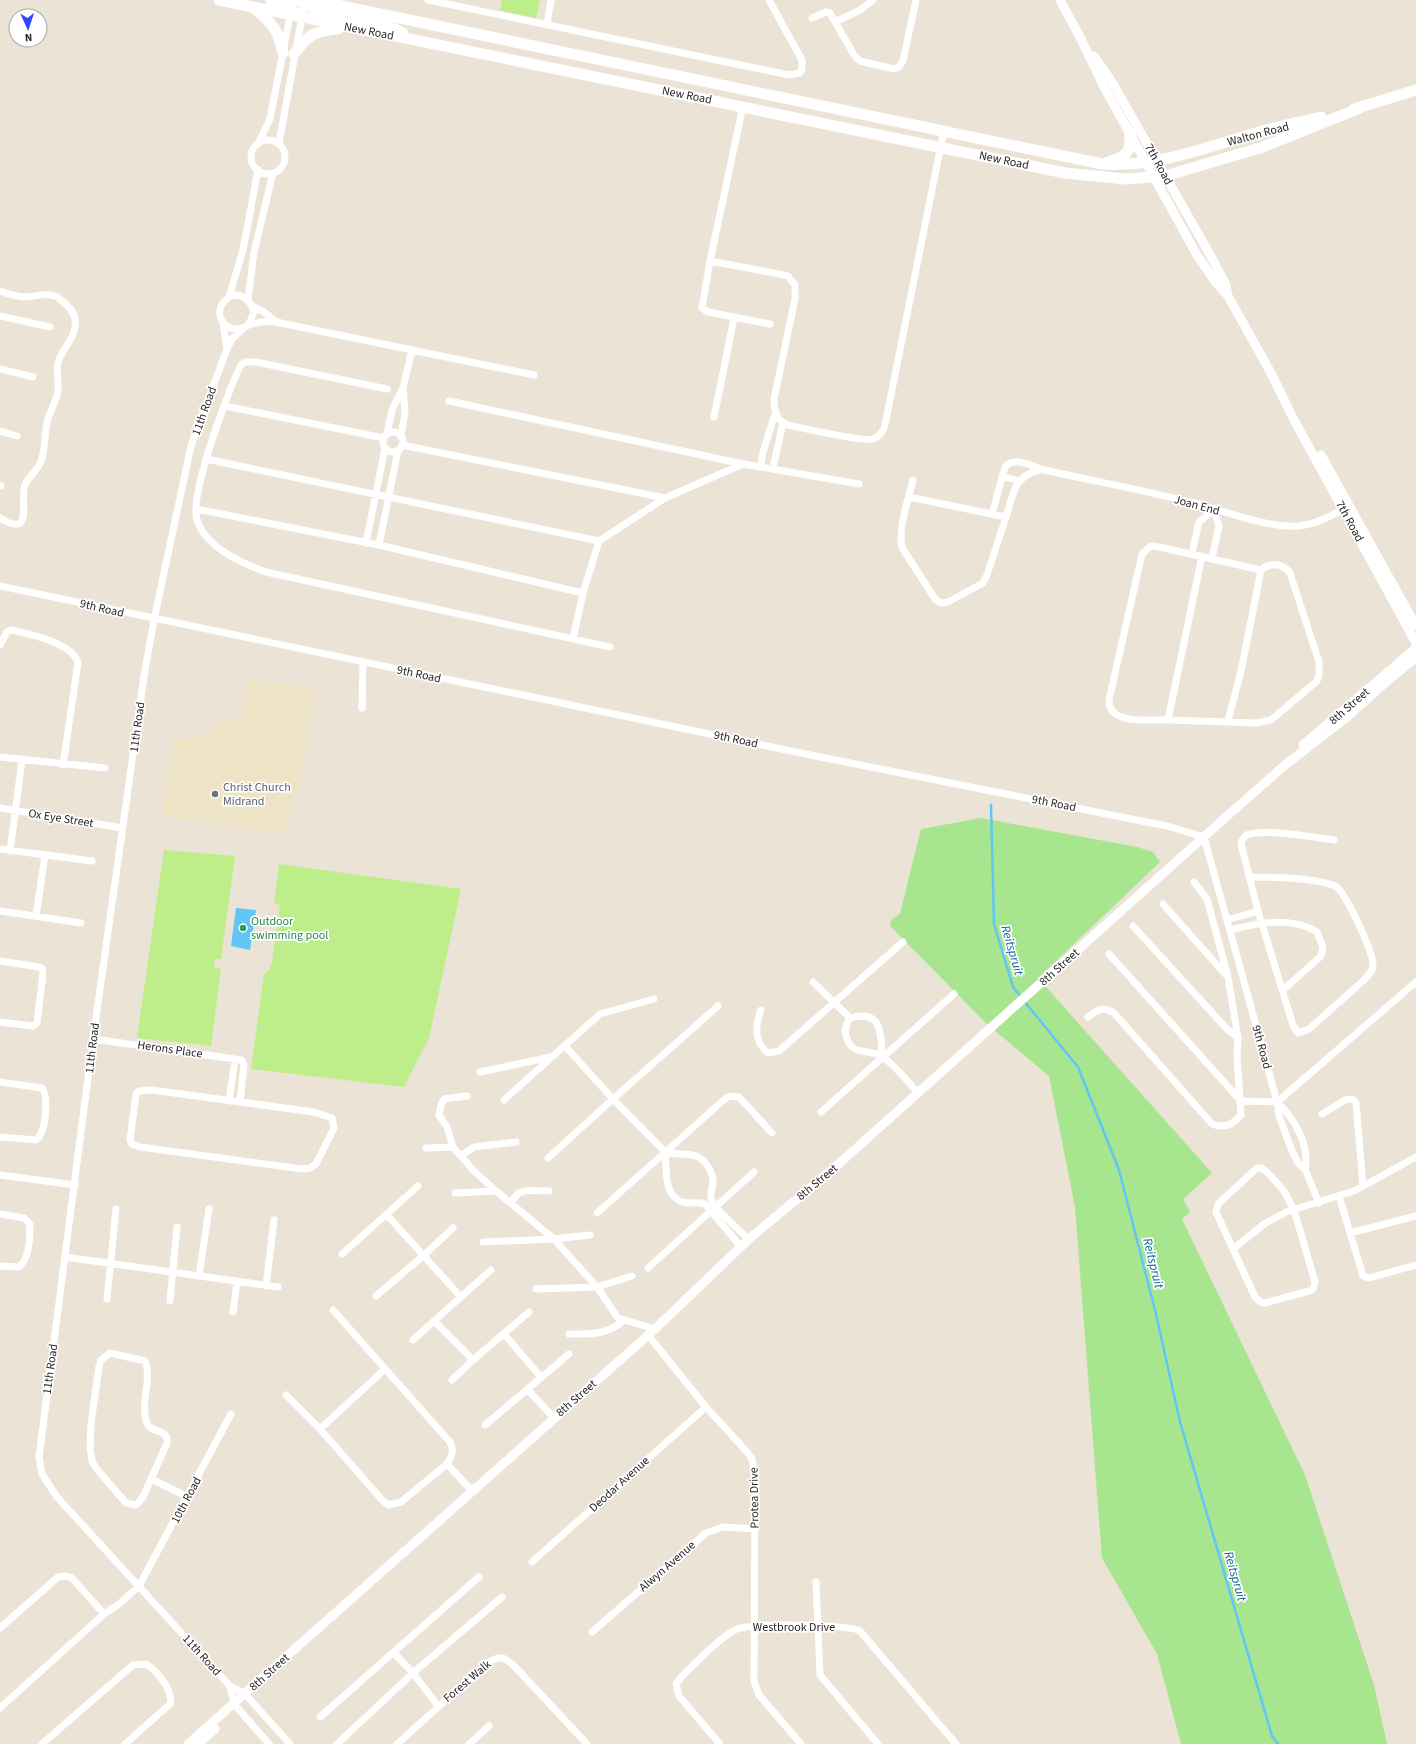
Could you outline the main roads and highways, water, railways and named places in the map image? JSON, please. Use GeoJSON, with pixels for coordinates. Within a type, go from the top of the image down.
{"type":"FeatureCollection","features":[{"type":"Feature","properties":{"kind":"main road","name":"New Road"},"geometry":{"type":"LineString","coordinates":[[219,0],[252,7],[300,6],[831,107],[1102,164],[1124,166],[1152,162]]}},
{"type":"Feature","properties":{"kind":"main road"},"geometry":{"type":"LineString","coordinates":[[270,0],[398,30],[418,41]]}},
{"type":"Feature","properties":{"kind":"main road","name":"New Road"},"geometry":{"type":"LineString","coordinates":[[300,6],[351,28],[1085,176],[1125,179],[1160,176]]}},
{"type":"Feature","properties":{"kind":"main road"},"geometry":{"type":"LineString","coordinates":[[252,7],[268,19],[274,27],[279,36],[283,53]]}},
{"type":"Feature","properties":{"kind":"main road"},"geometry":{"type":"LineString","coordinates":[[294,54],[305,39],[317,33],[326,30],[351,28]]}},
{"type":"Feature","properties":{"kind":"main road","name":"Walton Road"},"geometry":{"type":"LineString","coordinates":[[1160,176],[1263,147],[1360,108],[1416,90]]}},
{"type":"Feature","properties":{"kind":"main road"},"geometry":{"type":"LineString","coordinates":[[831,107],[848,116],[863,121],[929,135],[941,146]]}},
{"type":"Feature","properties":{"kind":"main road","name":"Walton Road"},"geometry":{"type":"LineString","coordinates":[[1152,162],[1261,132],[1360,108]]}},
{"type":"Feature","properties":{"kind":"main road"},"geometry":{"type":"LineString","coordinates":[[1102,164],[1126,156],[1131,145],[1130,132]]}},
{"type":"Feature","properties":{"kind":"water","name":"Outdoor swimming pool"},"geometry":{"type":"Polygon","coordinates":[[[236,908],[256,910],[250,950],[231,946],[236,908]]]}},
{"type":"Feature","properties":{"kind":"waterway","name":"Reitspruit"},"geometry":{"type":"LineString","coordinates":[[991,805],[994,924],[1013,987],[1021,997]]}},
{"type":"Feature","properties":{"kind":"waterway","name":"Reitspruit"},"geometry":{"type":"LineString","coordinates":[[1024,1001],[1078,1067],[1119,1170],[1156,1314],[1180,1422],[1272,1736],[1278,1744]]}},
{"type":"Feature","properties":{"kind":"place","name":"Christ Church Midrand"},"geometry":{"type":"Point","coordinates":[215,794]}},
{"type":"Feature","properties":{"kind":"place","name":"Outdoor swimming pool"},"geometry":{"type":"Point","coordinates":[243,928]}}]}
